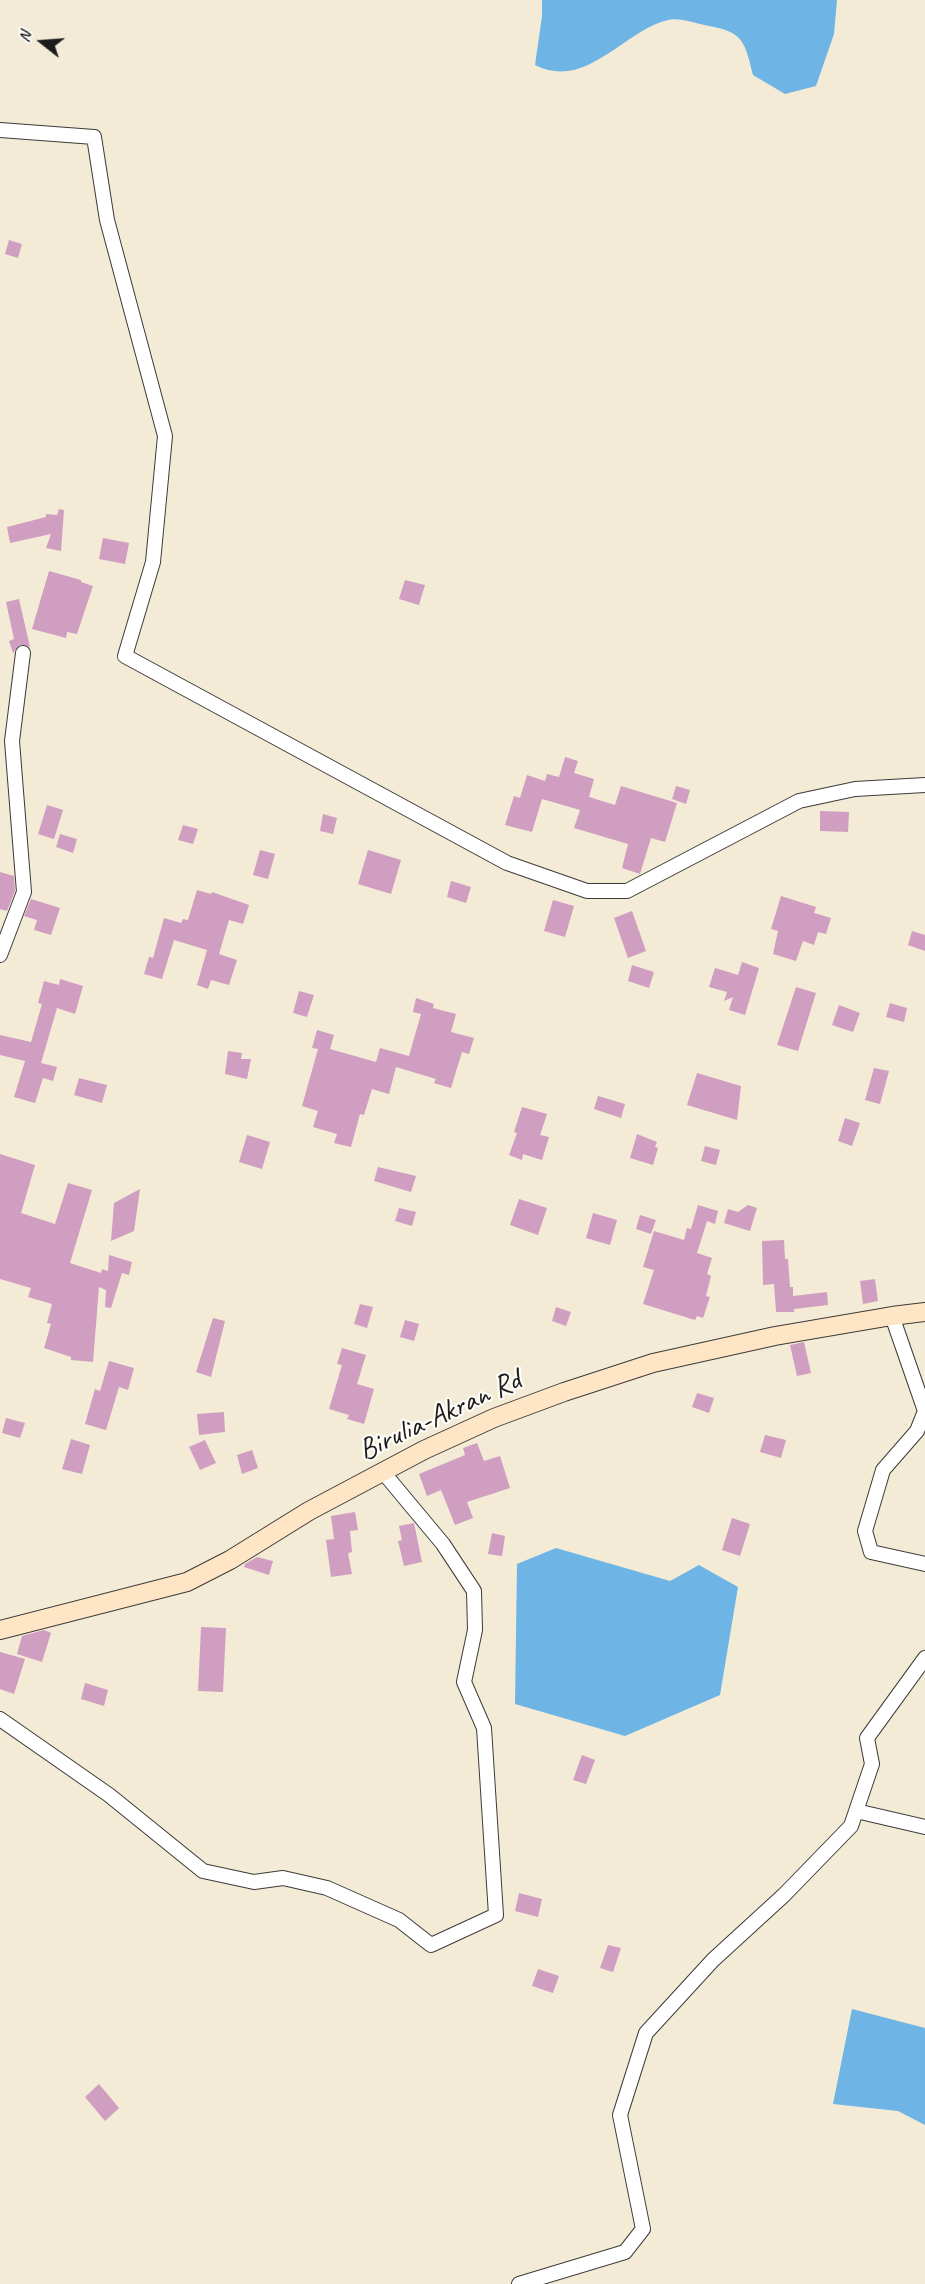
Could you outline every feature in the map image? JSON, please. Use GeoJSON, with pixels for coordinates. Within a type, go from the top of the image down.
{"type":"FeatureCollection","features":[{"type":"Feature","properties":{"kind":"street"},"geometry":{"type":"LineString","coordinates":[[0,130],[94,137],[107,220],[165,436],[153,562],[125,656],[507,863],[586,891],[627,891],[799,801],[855,789],[925,785]]}},
{"type":"Feature","properties":{"kind":"street"},"geometry":{"type":"LineString","coordinates":[[0,955],[24,892],[12,741],[23,653]]}},
{"type":"Feature","properties":{"kind":"street","name":"Birulia-Akran Rd"},"geometry":{"type":"LineString","coordinates":[[0,1630],[188,1582],[230,1560],[309,1510],[383,1472],[494,1418],[564,1392],[653,1364],[775,1336],[925,1312]]}},
{"type":"Feature","properties":{"kind":"street"},"geometry":{"type":"LineString","coordinates":[[892,1316],[925,1411],[917,1431],[883,1470],[865,1531],[871,1552],[925,1564]]}},
{"type":"Feature","properties":{"kind":"street"},"geometry":{"type":"LineString","coordinates":[[0,1719],[109,1795],[203,1871],[254,1882],[283,1878],[327,1888],[399,1920],[431,1945],[496,1915],[484,1728],[464,1682],[476,1630],[474,1591],[443,1544],[383,1472]]}},
{"type":"Feature","properties":{"kind":"street"},"geometry":{"type":"LineString","coordinates":[[519,2284],[625,2252],[642,2229],[620,2115],[646,2033],[713,1960],[784,1895],[851,1826],[872,1764],[867,1738],[925,1658]]}},
{"type":"Feature","properties":{"kind":"street"},"geometry":{"type":"LineString","coordinates":[[856,1811],[925,1827]]}},
{"type":"Feature","properties":{"kind":"water"},"geometry":{"type":"Polygon","coordinates":[[[542,0],[837,0],[834,34],[816,86],[785,94],[753,75],[745,47],[736,36],[721,29],[678,19],[651,26],[588,65],[571,70],[554,71],[535,65],[542,0]]]}},
{"type":"Feature","properties":{"kind":"water"},"geometry":{"type":"Polygon","coordinates":[[[556,1548],[670,1581],[699,1565],[738,1587],[720,1695],[625,1736],[515,1704],[517,1564],[556,1548]]]}},
{"type":"Feature","properties":{"kind":"water"},"geometry":{"type":"Polygon","coordinates":[[[852,2009],[925,2028],[925,2125],[898,2111],[833,2104],[852,2009]]]}},
{"type":"Feature","properties":{"kind":"building"},"geometry":{"type":"Polygon","coordinates":[[[9,240],[22,244],[18,258],[5,254],[9,240]]]}},
{"type":"Feature","properties":{"kind":"building"},"geometry":{"type":"Polygon","coordinates":[[[59,509],[64,510],[61,551],[46,548],[51,534],[10,543],[7,527],[46,517],[46,514],[57,515],[59,509]]]}},
{"type":"Feature","properties":{"kind":"building"},"geometry":{"type":"Polygon","coordinates":[[[103,538],[129,543],[125,564],[99,559],[103,538]]]}},
{"type":"Feature","properties":{"kind":"building"},"geometry":{"type":"Polygon","coordinates":[[[49,571],[81,580],[93,586],[77,634],[67,632],[66,638],[32,629],[49,571]]]}},
{"type":"Feature","properties":{"kind":"building"},"geometry":{"type":"Polygon","coordinates":[[[405,580],[425,585],[419,605],[399,599],[405,580]]]}},
{"type":"Feature","properties":{"kind":"building"},"geometry":{"type":"Polygon","coordinates":[[[19,599],[30,647],[20,645],[13,653],[9,641],[14,639],[6,602],[19,599]]]}},
{"type":"Feature","properties":{"kind":"building"},"geometry":{"type":"Polygon","coordinates":[[[565,757],[578,761],[574,773],[594,779],[589,797],[615,805],[621,786],[677,803],[665,842],[651,838],[640,874],[622,868],[628,844],[574,828],[580,810],[542,799],[532,832],[505,825],[514,796],[520,798],[527,775],[545,781],[547,774],[559,777],[565,757]]]}},
{"type":"Feature","properties":{"kind":"building"},"geometry":{"type":"Polygon","coordinates":[[[676,786],[690,790],[686,804],[672,799],[676,786]]]}},
{"type":"Feature","properties":{"kind":"building"},"geometry":{"type":"Polygon","coordinates":[[[47,805],[63,810],[54,839],[38,834],[47,805]]]}},
{"type":"Feature","properties":{"kind":"building"},"geometry":{"type":"Polygon","coordinates":[[[820,811],[849,812],[848,832],[820,831],[820,811]]]}},
{"type":"Feature","properties":{"kind":"building"},"geometry":{"type":"Polygon","coordinates":[[[323,814],[337,818],[333,834],[320,831],[323,814]]]}},
{"type":"Feature","properties":{"kind":"building"},"geometry":{"type":"Polygon","coordinates":[[[183,825],[198,829],[193,844],[178,840],[183,825]]]}},
{"type":"Feature","properties":{"kind":"building"},"geometry":{"type":"Polygon","coordinates":[[[60,834],[77,839],[73,853],[56,847],[60,834]]]}},
{"type":"Feature","properties":{"kind":"building"},"geometry":{"type":"Polygon","coordinates":[[[260,850],[275,854],[268,879],[253,875],[260,850]]]}},
{"type":"Feature","properties":{"kind":"building"},"geometry":{"type":"Polygon","coordinates":[[[368,850],[401,860],[391,894],[358,884],[368,850]]]}},
{"type":"Feature","properties":{"kind":"building"},"geometry":{"type":"Polygon","coordinates":[[[0,872],[14,876],[15,891],[7,911],[0,909],[0,872]]]}},
{"type":"Feature","properties":{"kind":"building"},"geometry":{"type":"Polygon","coordinates":[[[451,881],[471,887],[466,903],[447,897],[451,881]]]}},
{"type":"Feature","properties":{"kind":"building"},"geometry":{"type":"Polygon","coordinates":[[[197,890],[211,894],[212,892],[249,905],[243,924],[229,920],[219,954],[237,960],[229,985],[211,980],[208,989],[197,985],[207,950],[174,940],[162,979],[144,974],[149,957],[153,958],[164,918],[181,923],[183,919],[188,920],[197,890]]]}},
{"type":"Feature","properties":{"kind":"building"},"geometry":{"type":"Polygon","coordinates":[[[781,896],[816,907],[814,913],[831,918],[826,934],[818,932],[814,945],[803,941],[796,961],[773,954],[778,931],[771,929],[781,896]]]}},
{"type":"Feature","properties":{"kind":"building"},"geometry":{"type":"Polygon","coordinates":[[[31,899],[60,908],[51,935],[34,930],[37,920],[24,916],[31,899]]]}},
{"type":"Feature","properties":{"kind":"building"},"geometry":{"type":"Polygon","coordinates":[[[553,900],[574,906],[565,937],[544,931],[553,900]]]}},
{"type":"Feature","properties":{"kind":"building"},"geometry":{"type":"Polygon","coordinates":[[[632,911],[646,951],[628,958],[614,918],[632,911]]]}},
{"type":"Feature","properties":{"kind":"building"},"geometry":{"type":"Polygon","coordinates":[[[912,931],[925,935],[925,951],[908,945],[912,931]]]}},
{"type":"Feature","properties":{"kind":"building"},"geometry":{"type":"Polygon","coordinates":[[[742,962],[759,968],[745,1015],[729,1010],[733,997],[724,1001],[727,992],[709,987],[715,968],[738,975],[742,962]]]}},
{"type":"Feature","properties":{"kind":"building"},"geometry":{"type":"Polygon","coordinates":[[[632,965],[654,972],[649,988],[628,981],[632,965]]]}},
{"type":"Feature","properties":{"kind":"building"},"geometry":{"type":"Polygon","coordinates":[[[60,979],[83,986],[75,1014],[57,1008],[41,1063],[57,1067],[53,1081],[43,1078],[35,1103],[14,1097],[25,1061],[0,1055],[0,1035],[31,1042],[42,1004],[38,1003],[44,981],[59,985],[60,979]]]}},
{"type":"Feature","properties":{"kind":"building"},"geometry":{"type":"Polygon","coordinates":[[[796,987],[816,993],[798,1051],[777,1045],[796,987]]]}},
{"type":"Feature","properties":{"kind":"building"},"geometry":{"type":"Polygon","coordinates":[[[299,991],[314,995],[307,1017],[293,1013],[299,991]]]}},
{"type":"Feature","properties":{"kind":"building"},"geometry":{"type":"Polygon","coordinates":[[[416,998],[434,1004],[433,1008],[456,1014],[451,1032],[474,1038],[469,1054],[462,1052],[451,1088],[434,1083],[436,1079],[396,1067],[389,1094],[372,1089],[364,1115],[360,1114],[351,1147],[334,1143],[337,1134],[313,1127],[318,1111],[302,1106],[318,1049],[312,1048],[317,1030],[334,1035],[330,1049],[376,1062],[380,1048],[409,1056],[421,1014],[413,1012],[416,998]]]}},
{"type":"Feature","properties":{"kind":"building"},"geometry":{"type":"Polygon","coordinates":[[[890,1003],[907,1008],[904,1022],[886,1017],[890,1003]]]}},
{"type":"Feature","properties":{"kind":"building"},"geometry":{"type":"Polygon","coordinates":[[[839,1005],[860,1013],[853,1032],[832,1025],[839,1005]]]}},
{"type":"Feature","properties":{"kind":"building"},"geometry":{"type":"Polygon","coordinates":[[[228,1051],[242,1053],[241,1059],[251,1059],[247,1079],[225,1074],[228,1051]]]}},
{"type":"Feature","properties":{"kind":"building"},"geometry":{"type":"Polygon","coordinates":[[[874,1068],[889,1071],[880,1104],[865,1100],[874,1068]]]}},
{"type":"Feature","properties":{"kind":"building"},"geometry":{"type":"Polygon","coordinates":[[[697,1073],[741,1086],[737,1120],[687,1105],[697,1073]]]}},
{"type":"Feature","properties":{"kind":"building"},"geometry":{"type":"Polygon","coordinates":[[[79,1078],[107,1085],[102,1103],[74,1095],[79,1078]]]}},
{"type":"Feature","properties":{"kind":"building"},"geometry":{"type":"Polygon","coordinates":[[[598,1096],[625,1104],[621,1118],[594,1109],[598,1096]]]}},
{"type":"Feature","properties":{"kind":"building"},"geometry":{"type":"Polygon","coordinates":[[[522,1107],[547,1114],[540,1135],[549,1137],[542,1160],[523,1154],[522,1160],[509,1155],[517,1133],[514,1132],[522,1107]]]}},
{"type":"Feature","properties":{"kind":"building"},"geometry":{"type":"Polygon","coordinates":[[[845,1118],[860,1123],[852,1146],[838,1141],[845,1118]]]}},
{"type":"Feature","properties":{"kind":"building"},"geometry":{"type":"Polygon","coordinates":[[[637,1134],[657,1142],[655,1147],[658,1148],[653,1165],[630,1158],[637,1134]]]}},
{"type":"Feature","properties":{"kind":"building"},"geometry":{"type":"Polygon","coordinates":[[[247,1135],[270,1142],[262,1169],[239,1162],[247,1135]]]}},
{"type":"Feature","properties":{"kind":"building"},"geometry":{"type":"Polygon","coordinates":[[[705,1146],[720,1150],[716,1165],[701,1161],[705,1146]]]}},
{"type":"Feature","properties":{"kind":"building"},"geometry":{"type":"Polygon","coordinates":[[[0,1154],[35,1165],[21,1213],[55,1224],[68,1183],[92,1190],[70,1263],[101,1273],[102,1269],[108,1271],[109,1255],[132,1262],[129,1275],[122,1273],[111,1308],[105,1307],[106,1290],[99,1287],[93,1362],[71,1360],[71,1357],[44,1348],[51,1324],[47,1323],[52,1304],[28,1297],[31,1288],[0,1279],[0,1154]]]}},
{"type":"Feature","properties":{"kind":"building"},"geometry":{"type":"Polygon","coordinates":[[[378,1167],[416,1176],[411,1192],[374,1181],[378,1167]]]}},
{"type":"Feature","properties":{"kind":"building"},"geometry":{"type":"Polygon","coordinates":[[[140,1189],[134,1231],[111,1241],[114,1203],[140,1189]]]}},
{"type":"Feature","properties":{"kind":"building"},"geometry":{"type":"Polygon","coordinates":[[[519,1199],[547,1208],[538,1235],[510,1225],[519,1199]]]}},
{"type":"Feature","properties":{"kind":"building"},"geometry":{"type":"Polygon","coordinates":[[[698,1205],[718,1211],[715,1224],[707,1221],[697,1253],[712,1258],[707,1274],[711,1276],[706,1296],[710,1297],[703,1318],[697,1316],[695,1320],[643,1304],[654,1270],[643,1267],[654,1231],[684,1240],[687,1228],[691,1229],[698,1205]]]}},
{"type":"Feature","properties":{"kind":"building"},"geometry":{"type":"Polygon","coordinates":[[[748,1205],[757,1208],[750,1231],[724,1223],[728,1209],[738,1212],[748,1205]]]}},
{"type":"Feature","properties":{"kind":"building"},"geometry":{"type":"Polygon","coordinates":[[[399,1208],[416,1212],[412,1226],[395,1221],[399,1208]]]}},
{"type":"Feature","properties":{"kind":"building"},"geometry":{"type":"Polygon","coordinates":[[[593,1213],[617,1220],[610,1245],[586,1238],[593,1213]]]}},
{"type":"Feature","properties":{"kind":"building"},"geometry":{"type":"Polygon","coordinates":[[[640,1215],[656,1220],[651,1234],[636,1229],[640,1215]]]}},
{"type":"Feature","properties":{"kind":"building"},"geometry":{"type":"Polygon","coordinates":[[[784,1240],[785,1259],[788,1259],[793,1296],[827,1292],[828,1305],[794,1309],[794,1312],[776,1312],[774,1284],[763,1285],[762,1241],[784,1240]]]}},
{"type":"Feature","properties":{"kind":"building"},"geometry":{"type":"Polygon","coordinates":[[[875,1279],[878,1301],[863,1304],[860,1281],[875,1279]]]}},
{"type":"Feature","properties":{"kind":"building"},"geometry":{"type":"Polygon","coordinates":[[[360,1304],[373,1307],[367,1328],[354,1324],[360,1304]]]}},
{"type":"Feature","properties":{"kind":"building"},"geometry":{"type":"Polygon","coordinates":[[[556,1307],[571,1312],[566,1326],[552,1321],[556,1307]]]}},
{"type":"Feature","properties":{"kind":"building"},"geometry":{"type":"Polygon","coordinates":[[[213,1318],[225,1321],[211,1377],[196,1372],[213,1318]]]}},
{"type":"Feature","properties":{"kind":"building"},"geometry":{"type":"Polygon","coordinates":[[[405,1320],[419,1324],[414,1341],[400,1337],[405,1320]]]}},
{"type":"Feature","properties":{"kind":"building"},"geometry":{"type":"Polygon","coordinates":[[[804,1342],[811,1373],[797,1376],[790,1345],[804,1342]]]}},
{"type":"Feature","properties":{"kind":"building"},"geometry":{"type":"Polygon","coordinates":[[[342,1348],[366,1355],[357,1384],[374,1389],[364,1424],[347,1419],[349,1415],[329,1409],[342,1365],[337,1364],[342,1348]]]}},
{"type":"Feature","properties":{"kind":"building"},"geometry":{"type":"Polygon","coordinates":[[[109,1361],[134,1368],[128,1390],[119,1387],[106,1430],[85,1424],[95,1389],[100,1391],[109,1361]]]}},
{"type":"Feature","properties":{"kind":"building"},"geometry":{"type":"Polygon","coordinates":[[[697,1393],[714,1398],[709,1413],[692,1407],[697,1393]]]}},
{"type":"Feature","properties":{"kind":"building"},"geometry":{"type":"Polygon","coordinates":[[[224,1412],[225,1432],[199,1435],[197,1414],[224,1412]]]}},
{"type":"Feature","properties":{"kind":"building"},"geometry":{"type":"Polygon","coordinates":[[[6,1418],[25,1423],[20,1438],[2,1433],[6,1418]]]}},
{"type":"Feature","properties":{"kind":"building"},"geometry":{"type":"Polygon","coordinates":[[[765,1435],[786,1440],[781,1458],[760,1452],[765,1435]]]}},
{"type":"Feature","properties":{"kind":"building"},"geometry":{"type":"Polygon","coordinates":[[[71,1439],[90,1445],[82,1474],[62,1469],[71,1439]]]}},
{"type":"Feature","properties":{"kind":"building"},"geometry":{"type":"Polygon","coordinates":[[[205,1440],[216,1463],[200,1470],[189,1447],[205,1440]]]}},
{"type":"Feature","properties":{"kind":"building"},"geometry":{"type":"Polygon","coordinates":[[[477,1443],[484,1461],[500,1456],[510,1488],[467,1502],[473,1518],[455,1525],[441,1490],[427,1496],[419,1474],[465,1455],[463,1448],[477,1443]]]}},
{"type":"Feature","properties":{"kind":"building"},"geometry":{"type":"Polygon","coordinates":[[[252,1450],[258,1468],[242,1474],[237,1455],[252,1450]]]}},
{"type":"Feature","properties":{"kind":"building"},"geometry":{"type":"Polygon","coordinates":[[[355,1512],[358,1530],[350,1531],[352,1552],[348,1553],[352,1574],[331,1577],[326,1540],[334,1539],[331,1516],[355,1512]]]}},
{"type":"Feature","properties":{"kind":"building"},"geometry":{"type":"Polygon","coordinates":[[[732,1518],[750,1524],[740,1556],[722,1550],[732,1518]]]}},
{"type":"Feature","properties":{"kind":"building"},"geometry":{"type":"Polygon","coordinates":[[[414,1523],[422,1562],[404,1566],[398,1541],[402,1540],[399,1526],[414,1523]]]}},
{"type":"Feature","properties":{"kind":"building"},"geometry":{"type":"Polygon","coordinates":[[[492,1533],[505,1536],[502,1556],[488,1554],[492,1533]]]}},
{"type":"Feature","properties":{"kind":"building"},"geometry":{"type":"Polygon","coordinates":[[[257,1557],[273,1561],[269,1575],[244,1567],[257,1557]]]}},
{"type":"Feature","properties":{"kind":"building"},"geometry":{"type":"Polygon","coordinates":[[[201,1627],[226,1628],[223,1692],[198,1691],[201,1627]]]}},
{"type":"Feature","properties":{"kind":"building"},"geometry":{"type":"Polygon","coordinates":[[[44,1630],[51,1633],[42,1662],[17,1654],[22,1636],[44,1630]]]}},
{"type":"Feature","properties":{"kind":"building"},"geometry":{"type":"Polygon","coordinates":[[[0,1652],[25,1659],[14,1694],[0,1689],[0,1652]]]}},
{"type":"Feature","properties":{"kind":"building"},"geometry":{"type":"Polygon","coordinates":[[[85,1683],[108,1690],[104,1706],[81,1699],[85,1683]]]}},
{"type":"Feature","properties":{"kind":"building"},"geometry":{"type":"Polygon","coordinates":[[[582,1755],[595,1760],[586,1784],[573,1780],[582,1755]]]}},
{"type":"Feature","properties":{"kind":"building"},"geometry":{"type":"Polygon","coordinates":[[[519,1893],[542,1899],[538,1917],[515,1911],[519,1893]]]}},
{"type":"Feature","properties":{"kind":"building"},"geometry":{"type":"Polygon","coordinates":[[[608,1945],[621,1948],[613,1972],[600,1968],[608,1945]]]}},
{"type":"Feature","properties":{"kind":"building"},"geometry":{"type":"Polygon","coordinates":[[[538,1969],[559,1976],[553,1993],[532,1986],[538,1969]]]}},
{"type":"Feature","properties":{"kind":"building"},"geometry":{"type":"Polygon","coordinates":[[[99,2084],[119,2108],[105,2121],[85,2097],[99,2084]]]}}]}
